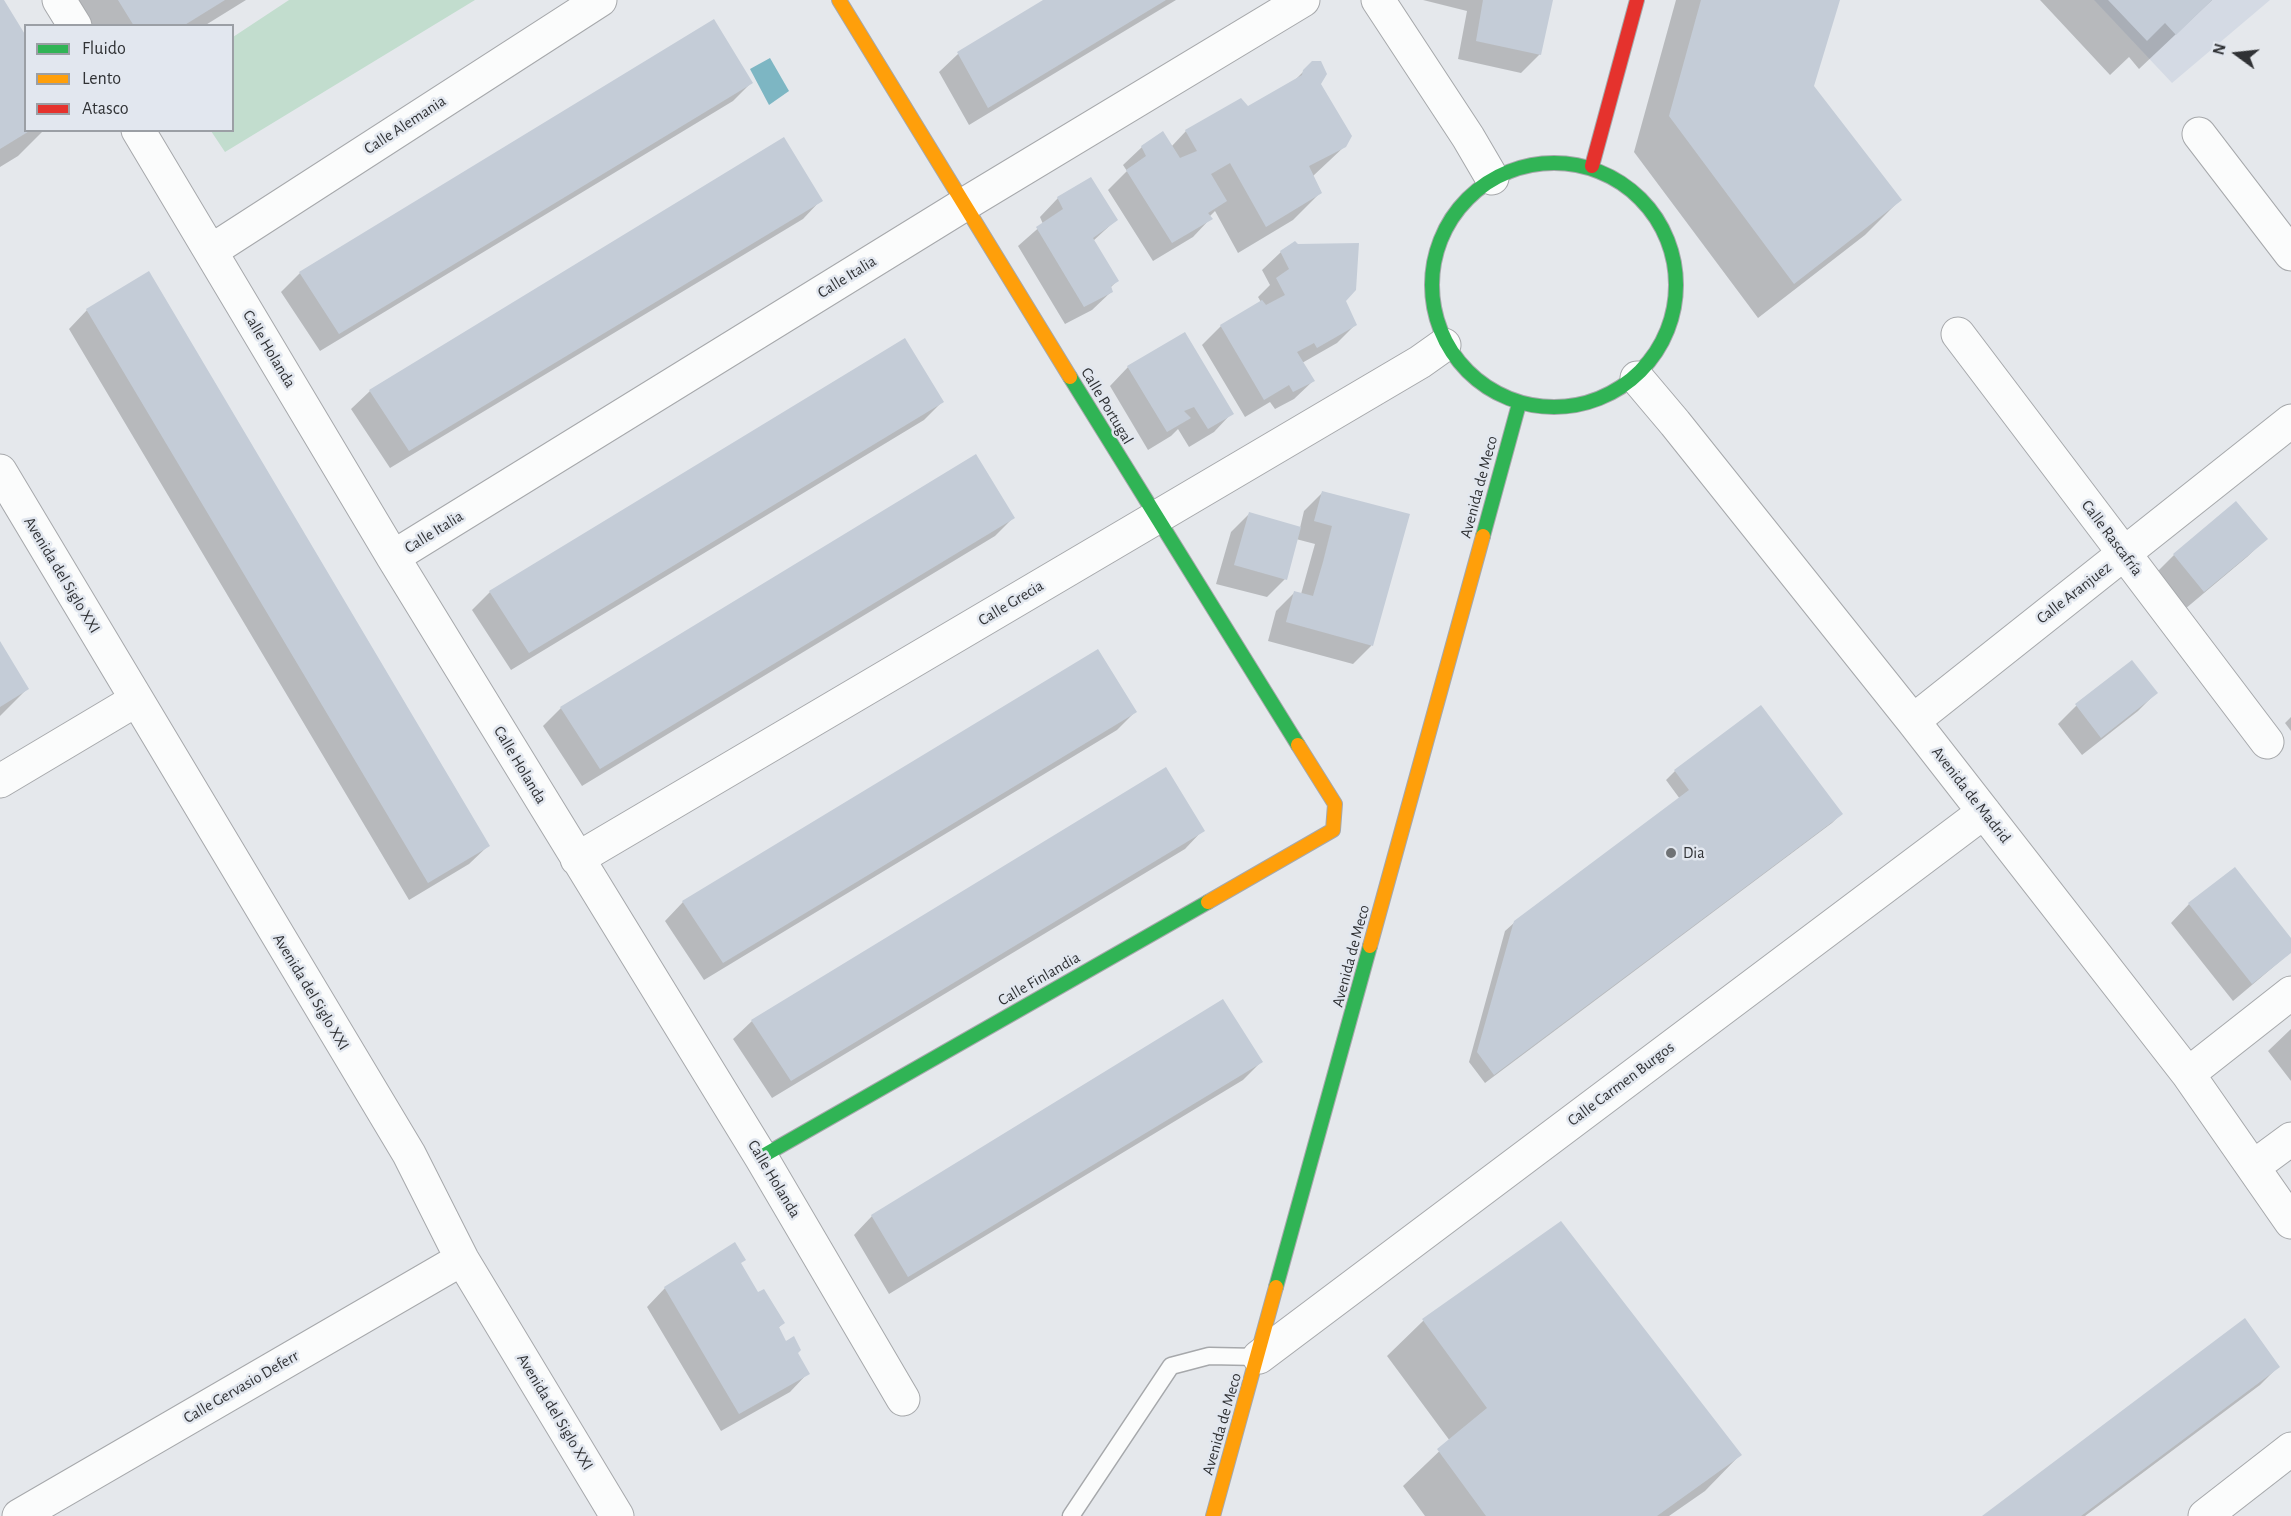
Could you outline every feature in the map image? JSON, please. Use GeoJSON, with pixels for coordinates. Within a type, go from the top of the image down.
{"type":"FeatureCollection","features":[{"type":"Feature","properties":{"kind":"street"},"geometry":{"type":"LineString","coordinates":[[59,0],[74,24]]}},
{"type":"Feature","properties":{"kind":"street","name":"Calle Alemania"},"geometry":{"type":"LineString","coordinates":[[211,251],[600,0]]}},
{"type":"Feature","properties":{"kind":"street","name":"Calle Portugal"},"geometry":{"type":"LineString","coordinates":[[839,0],[1155,517],[1335,804],[1333,830]]}},
{"type":"Feature","properties":{"kind":"street","name":"Calle Italia"},"geometry":{"type":"LineString","coordinates":[[393,557],[965,204],[1304,0]]}},
{"type":"Feature","properties":{"kind":"street"},"geometry":{"type":"LineString","coordinates":[[1378,0],[1468,137],[1492,178]]}},
{"type":"Feature","properties":{"kind":"street"},"geometry":{"type":"LineString","coordinates":[[1592,166],[1637,0]]}},
{"type":"Feature","properties":{"kind":"street","name":"Calle Holanda"},"geometry":{"type":"LineString","coordinates":[[139,132],[393,557],[761,1157],[903,1399]]}},
{"type":"Feature","properties":{"kind":"street"},"geometry":{"type":"LineString","coordinates":[[2199,134],[2291,254]]}},
{"type":"Feature","properties":{"kind":"street"},"geometry":{"type":"LineString","coordinates":[[1554,160],[1592,166],[1632,191],[1657,222],[1674,259],[1674,301],[1660,343],[1637,378],[1608,396],[1580,405],[1551,407],[1519,404],[1489,388],[1464,370],[1444,345],[1434,310],[1436,269],[1446,236],[1466,204],[1492,178],[1522,165],[1554,160]]}},
{"type":"Feature","properties":{"kind":"street","name":"Calle Rascafría"},"geometry":{"type":"LineString","coordinates":[[1958,334],[2267,742]]}},
{"type":"Feature","properties":{"kind":"street","name":"Calle Grecia"},"geometry":{"type":"LineString","coordinates":[[577,859],[1420,362],[1444,345]]}},
{"type":"Feature","properties":{"kind":"street","name":"Avenida de Madrid"},"geometry":{"type":"LineString","coordinates":[[1637,378],[1913,721],[2188,1074],[2291,1222]]}},
{"type":"Feature","properties":{"kind":"street","name":"Avenida de Meco"},"geometry":{"type":"LineString","coordinates":[[1213,1516],[1259,1357],[1519,404]]}},
{"type":"Feature","properties":{"kind":"street","name":"Calle Aranjuez"},"geometry":{"type":"LineString","coordinates":[[1913,721],[2291,421]]}},
{"type":"Feature","properties":{"kind":"street","name":"Avenida del Siglo XXI"},"geometry":{"type":"LineString","coordinates":[[0,471],[409,1154],[462,1258],[617,1516]]}},
{"type":"Feature","properties":{"kind":"street"},"geometry":{"type":"LineString","coordinates":[[0,781],[136,700]]}},
{"type":"Feature","properties":{"kind":"street","name":"Calle Carmen Burgos"},"geometry":{"type":"LineString","coordinates":[[1259,1357],[1984,812]]}},
{"type":"Feature","properties":{"kind":"street","name":"Calle Finlandia"},"geometry":{"type":"LineString","coordinates":[[761,1157],[1333,830]]}},
{"type":"Feature","properties":{"kind":"street"},"geometry":{"type":"LineString","coordinates":[[2188,1074],[2291,993]]}},
{"type":"Feature","properties":{"kind":"street"},"geometry":{"type":"LineString","coordinates":[[2253,1167],[2291,1139]]}},
{"type":"Feature","properties":{"kind":"street","name":"Calle Gervasio Deferr"},"geometry":{"type":"LineString","coordinates":[[19,1516],[462,1258]]}},
{"type":"Feature","properties":{"kind":"street"},"geometry":{"type":"LineString","coordinates":[[2205,1516],[2291,1449]]}},
{"type":"Feature","properties":{"kind":"lane"},"geometry":{"type":"LineString","coordinates":[[1071,1516],[1172,1366],[1209,1356],[1259,1357]]}},
{"type":"Feature","properties":{"kind":"shaded area"},"geometry":{"type":"Polygon","coordinates":[[[2094,0],[2270,0],[2172,83],[2094,0]]]}},
{"type":"Feature","properties":{"kind":"green space"},"geometry":{"type":"Polygon","coordinates":[[[289,0],[475,0],[225,152],[212,132],[234,132],[234,36],[289,0]]]}},
{"type":"Feature","properties":{"kind":"water"},"geometry":{"type":"Polygon","coordinates":[[[770,58],[789,91],[769,105],[750,69],[770,58]]]}},
{"type":"Feature","properties":{"kind":"building"},"geometry":{"type":"Polygon","coordinates":[[[0,0],[4,0],[24,33],[24,132],[28,132],[0,149],[0,0]]]}},
{"type":"Feature","properties":{"kind":"building"},"geometry":{"type":"Polygon","coordinates":[[[118,0],[225,0],[186,24],[133,24],[118,0]]]}},
{"type":"Feature","properties":{"kind":"building"},"geometry":{"type":"Polygon","coordinates":[[[1043,0],[1166,0],[988,108],[957,52],[1043,0]]]}},
{"type":"Feature","properties":{"kind":"building"},"geometry":{"type":"Polygon","coordinates":[[[1483,0],[1553,0],[1541,55],[1476,41],[1483,0]]]}},
{"type":"Feature","properties":{"kind":"building"},"geometry":{"type":"Polygon","coordinates":[[[1701,0],[1840,0],[1814,86],[1902,200],[1794,284],[1669,116],[1701,0]]]}},
{"type":"Feature","properties":{"kind":"building"},"geometry":{"type":"Polygon","coordinates":[[[2108,0],[2212,0],[2176,35],[2165,23],[2147,41],[2108,0]]]}},
{"type":"Feature","properties":{"kind":"building"},"geometry":{"type":"Polygon","coordinates":[[[714,19],[753,83],[339,334],[299,272],[714,19]]]}},
{"type":"Feature","properties":{"kind":"building"},"geometry":{"type":"Polygon","coordinates":[[[1312,61],[1321,61],[1327,74],[1321,84],[1352,136],[1346,147],[1309,166],[1322,193],[1266,227],[1230,163],[1211,174],[1227,201],[1208,213],[1213,219],[1172,243],[1126,170],[1146,156],[1141,146],[1163,131],[1180,158],[1197,151],[1185,130],[1241,98],[1248,106],[1302,75],[1303,70],[1312,61]]]}},
{"type":"Feature","properties":{"kind":"building"},"geometry":{"type":"Polygon","coordinates":[[[784,137],[823,201],[409,451],[369,390],[784,137]]]}},
{"type":"Feature","properties":{"kind":"building"},"geometry":{"type":"Polygon","coordinates":[[[1091,177],[1118,220],[1093,238],[1119,281],[1111,286],[1113,292],[1084,307],[1036,227],[1063,209],[1057,197],[1091,177]]]}},
{"type":"Feature","properties":{"kind":"building"},"geometry":{"type":"Polygon","coordinates":[[[1295,241],[1298,244],[1359,243],[1356,290],[1346,301],[1357,325],[1317,348],[1314,343],[1297,352],[1315,381],[1293,392],[1289,385],[1264,400],[1220,325],[1262,300],[1266,305],[1285,295],[1276,278],[1289,269],[1280,251],[1295,241]]]}},
{"type":"Feature","properties":{"kind":"building"},"geometry":{"type":"Polygon","coordinates":[[[149,271],[490,846],[428,883],[86,309],[149,271]]]}},
{"type":"Feature","properties":{"kind":"building"},"geometry":{"type":"Polygon","coordinates":[[[1185,332],[1234,414],[1208,429],[1194,407],[1184,411],[1191,418],[1167,432],[1127,366],[1185,332]]]}},
{"type":"Feature","properties":{"kind":"building"},"geometry":{"type":"Polygon","coordinates":[[[905,338],[944,402],[529,653],[489,591],[905,338]]]}},
{"type":"Feature","properties":{"kind":"building"},"geometry":{"type":"Polygon","coordinates":[[[976,454],[1015,518],[600,769],[560,707],[976,454]]]}},
{"type":"Feature","properties":{"kind":"building"},"geometry":{"type":"Polygon","coordinates":[[[1322,491],[1410,514],[1373,646],[1286,622],[1294,591],[1313,596],[1323,562],[1332,526],[1314,521],[1322,491]]]}},
{"type":"Feature","properties":{"kind":"building"},"geometry":{"type":"Polygon","coordinates":[[[2236,501],[2268,539],[2204,592],[2173,554],[2236,501]]]}},
{"type":"Feature","properties":{"kind":"building"},"geometry":{"type":"Polygon","coordinates":[[[1249,512],[1301,527],[1287,580],[1234,565],[1249,512]]]}},
{"type":"Feature","properties":{"kind":"building"},"geometry":{"type":"Polygon","coordinates":[[[0,641],[29,689],[0,707],[0,641]]]}},
{"type":"Feature","properties":{"kind":"building"},"geometry":{"type":"Polygon","coordinates":[[[1098,649],[1137,712],[723,963],[682,901],[1098,649]]]}},
{"type":"Feature","properties":{"kind":"building"},"geometry":{"type":"Polygon","coordinates":[[[2132,660],[2158,693],[2101,738],[2075,704],[2132,660]]]}},
{"type":"Feature","properties":{"kind":"building"},"geometry":{"type":"Polygon","coordinates":[[[1761,705],[1843,814],[1494,1075],[1477,1052],[1514,921],[1689,790],[1674,770],[1761,705]]]}},
{"type":"Feature","properties":{"kind":"building"},"geometry":{"type":"Polygon","coordinates":[[[1166,767],[1205,831],[791,1081],[751,1020],[1166,767]]]}},
{"type":"Feature","properties":{"kind":"building"},"geometry":{"type":"Polygon","coordinates":[[[2235,867],[2291,938],[2291,953],[2252,984],[2188,903],[2235,867]]]}},
{"type":"Feature","properties":{"kind":"building"},"geometry":{"type":"Polygon","coordinates":[[[1223,999],[1263,1062],[908,1277],[871,1215],[1223,999]]]}},
{"type":"Feature","properties":{"kind":"building"},"geometry":{"type":"Polygon","coordinates":[[[1561,1221],[1742,1455],[1657,1516],[1486,1516],[1437,1449],[1487,1408],[1422,1319],[1561,1221]]]}},
{"type":"Feature","properties":{"kind":"building"},"geometry":{"type":"Polygon","coordinates":[[[735,1242],[746,1260],[741,1263],[758,1292],[764,1289],[785,1323],[779,1327],[786,1341],[794,1336],[801,1350],[798,1353],[810,1374],[739,1414],[664,1287],[735,1242]]]}},
{"type":"Feature","properties":{"kind":"building"},"geometry":{"type":"Polygon","coordinates":[[[2245,1318],[2280,1367],[2081,1516],[1982,1516],[2245,1318]]]}},
{"type":"Feature","properties":{"kind":"traffic: fast"},"geometry":{"type":"LineString","coordinates":[[1554,163],[1578,166],[1601,173],[1622,184],[1640,199],[1655,217],[1666,238],[1673,261],[1676,285],[1673,309],[1666,332],[1655,353],[1640,371],[1622,386],[1601,397],[1578,404],[1554,407],[1530,404],[1507,397],[1486,386],[1468,371],[1453,353],[1442,332],[1435,309],[1432,285],[1435,261],[1442,238],[1453,217],[1468,199],[1486,184],[1507,173],[1530,166],[1554,163]]}},
{"type":"Feature","properties":{"kind":"traffic: fast"},"geometry":{"type":"LineString","coordinates":[[1070,377],[1298,745]]}},
{"type":"Feature","properties":{"kind":"traffic: fast"},"geometry":{"type":"LineString","coordinates":[[1483,536],[1519,404]]}},
{"type":"Feature","properties":{"kind":"traffic: fast"},"geometry":{"type":"LineString","coordinates":[[761,1157],[1208,902]]}},
{"type":"Feature","properties":{"kind":"traffic: fast"},"geometry":{"type":"LineString","coordinates":[[1276,1287],[1370,946]]}},
{"type":"Feature","properties":{"kind":"traffic: slow"},"geometry":{"type":"LineString","coordinates":[[839,0],[1070,377]]}},
{"type":"Feature","properties":{"kind":"traffic: slow"},"geometry":{"type":"LineString","coordinates":[[1370,946],[1483,536]]}},
{"type":"Feature","properties":{"kind":"traffic: slow"},"geometry":{"type":"LineString","coordinates":[[1208,902],[1333,830],[1335,804],[1298,745]]}},
{"type":"Feature","properties":{"kind":"traffic: slow"},"geometry":{"type":"LineString","coordinates":[[1213,1516],[1276,1287]]}},
{"type":"Feature","properties":{"kind":"traffic: jam"},"geometry":{"type":"LineString","coordinates":[[1592,166],[1637,0]]}},
{"type":"Feature","properties":{"kind":"place","name":"Dia"},"geometry":{"type":"Point","coordinates":[1671,853]}}]}
